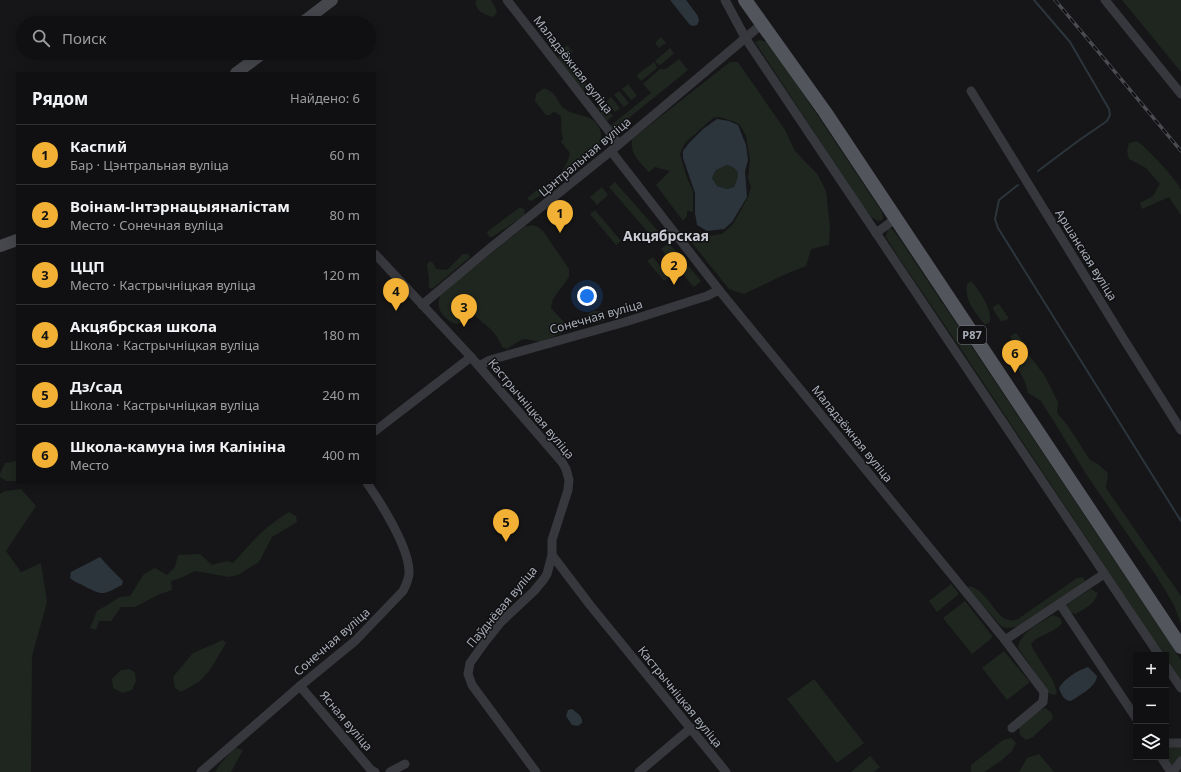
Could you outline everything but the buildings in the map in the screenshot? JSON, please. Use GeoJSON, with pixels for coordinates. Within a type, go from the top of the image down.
{"type":"FeatureCollection","features":[{"type":"Feature","properties":{"kind":"main road","name":"Р87"},"geometry":{"type":"LineString","coordinates":[[746,0],[829,118],[1181,647]]}},
{"type":"Feature","properties":{"kind":"street"},"geometry":{"type":"LineString","coordinates":[[311,16],[332,0]]}},
{"type":"Feature","properties":{"kind":"street","name":"Маладзёжная вуліца"},"geometry":{"type":"LineString","coordinates":[[508,0],[619,144]]}},
{"type":"Feature","properties":{"kind":"street"},"geometry":{"type":"LineString","coordinates":[[725,0],[746,39],[1157,652]]}},
{"type":"Feature","properties":{"kind":"street"},"geometry":{"type":"LineString","coordinates":[[1105,0],[1181,94]]}},
{"type":"Feature","properties":{"kind":"street","name":"Цэнтральная вуліца"},"geometry":{"type":"LineString","coordinates":[[422,305],[489,249],[612,151],[762,24]]}},
{"type":"Feature","properties":{"kind":"street"},"geometry":{"type":"LineString","coordinates":[[237,72],[254,60]]}},
{"type":"Feature","properties":{"kind":"street","name":"Аршанская вуліца"},"geometry":{"type":"LineString","coordinates":[[971,91],[1181,430]]}},
{"type":"Feature","properties":{"kind":"street","name":"Маладзёжная вуліца"},"geometry":{"type":"LineString","coordinates":[[612,151],[719,290],[1005,640],[1044,692],[1043,702],[1012,728]]}},
{"type":"Feature","properties":{"kind":"street"},"geometry":{"type":"LineString","coordinates":[[876,233],[895,219]]}},
{"type":"Feature","properties":{"kind":"street"},"geometry":{"type":"LineString","coordinates":[[0,246],[16,240]]}},
{"type":"Feature","properties":{"kind":"street","name":"Кастрычніцкая вуліца"},"geometry":{"type":"LineString","coordinates":[[376,255],[471,357],[562,462],[569,480],[568,490],[552,540],[552,555],[595,611],[726,772]]}},
{"type":"Feature","properties":{"kind":"street","name":"Сонечная вуліца"},"geometry":{"type":"LineString","coordinates":[[479,366],[490,360],[625,322],[707,296],[719,290]]}},
{"type":"Feature","properties":{"kind":"street"},"geometry":{"type":"LineString","coordinates":[[376,429],[471,357]]}},
{"type":"Feature","properties":{"kind":"street","name":"Сонечная вуліца"},"geometry":{"type":"LineString","coordinates":[[201,772],[300,686],[355,641],[403,591],[408,582],[409,564],[382,504],[368,484]]}},
{"type":"Feature","properties":{"kind":"street","name":"Паўднёвая вуліца"},"geometry":{"type":"LineString","coordinates":[[536,772],[472,685],[468,674],[470,663],[484,642],[501,622],[530,595],[544,579],[547,574],[552,555]]}},
{"type":"Feature","properties":{"kind":"street"},"geometry":{"type":"LineString","coordinates":[[1005,640],[1104,574]]}},
{"type":"Feature","properties":{"kind":"street"},"geometry":{"type":"LineString","coordinates":[[1060,604],[1133,714]]}},
{"type":"Feature","properties":{"kind":"street"},"geometry":{"type":"LineString","coordinates":[[1169,670],[1181,688]]}},
{"type":"Feature","properties":{"kind":"street","name":"Ясная вуліца"},"geometry":{"type":"LineString","coordinates":[[300,686],[375,772]]}},
{"type":"Feature","properties":{"kind":"street"},"geometry":{"type":"LineString","coordinates":[[639,772],[691,728]]}},
{"type":"Feature","properties":{"kind":"street"},"geometry":{"type":"LineString","coordinates":[[1169,743],[1181,743]]}},
{"type":"Feature","properties":{"kind":"street"},"geometry":{"type":"LineString","coordinates":[[1163,760],[1172,772],[1181,761]]}},
{"type":"Feature","properties":{"kind":"street"},"geometry":{"type":"LineString","coordinates":[[390,772],[406,764]]}},
{"type":"Feature","properties":{"kind":"shaded area"},"geometry":{"type":"Polygon","coordinates":[[[476,0],[491,0],[497,11],[494,17],[484,14],[478,10],[476,0]]]}},
{"type":"Feature","properties":{"kind":"shaded area"},"geometry":{"type":"Polygon","coordinates":[[[670,0],[686,0],[698,16],[699,21],[697,25],[690,25],[670,0]]]}},
{"type":"Feature","properties":{"kind":"shaded area"},"geometry":{"type":"Polygon","coordinates":[[[1122,0],[1181,0],[1181,72],[1122,0]]]}},
{"type":"Feature","properties":{"kind":"shaded area"},"geometry":{"type":"Polygon","coordinates":[[[661,37],[666,43],[659,48],[655,43],[661,37]]]}},
{"type":"Feature","properties":{"kind":"shaded area"},"geometry":{"type":"Polygon","coordinates":[[[760,40],[767,42],[772,47],[882,212],[882,220],[878,221],[871,217],[862,205],[755,42],[760,40]]]}},
{"type":"Feature","properties":{"kind":"shaded area"},"geometry":{"type":"Polygon","coordinates":[[[567,45],[573,52],[566,58],[591,89],[582,90],[559,60],[559,53],[567,45]]]}},
{"type":"Feature","properties":{"kind":"shaded area"},"geometry":{"type":"Polygon","coordinates":[[[670,48],[674,53],[659,65],[655,61],[670,48]]]}},
{"type":"Feature","properties":{"kind":"shaded area"},"geometry":{"type":"Polygon","coordinates":[[[679,59],[688,70],[614,130],[610,126],[651,93],[643,84],[660,69],[666,69],[679,59]]]}},
{"type":"Feature","properties":{"kind":"shaded area"},"geometry":{"type":"Polygon","coordinates":[[[654,62],[657,67],[656,69],[641,81],[637,76],[638,74],[654,62]]]}},
{"type":"Feature","properties":{"kind":"shaded area"},"geometry":{"type":"Polygon","coordinates":[[[730,62],[738,62],[785,130],[795,151],[818,175],[826,191],[830,227],[829,245],[811,249],[806,266],[744,294],[729,289],[692,243],[694,238],[722,234],[733,224],[748,197],[751,187],[748,178],[750,160],[746,136],[740,125],[720,117],[713,118],[685,143],[680,154],[687,178],[693,191],[693,212],[687,211],[687,216],[683,221],[656,185],[670,171],[655,167],[649,172],[636,157],[632,149],[632,139],[730,62]]]}},
{"type":"Feature","properties":{"kind":"shaded area"},"geometry":{"type":"Polygon","coordinates":[[[628,84],[637,96],[631,100],[622,89],[628,84]]]}},
{"type":"Feature","properties":{"kind":"shaded area"},"geometry":{"type":"Polygon","coordinates":[[[544,88],[555,95],[565,109],[590,118],[594,121],[601,133],[601,142],[594,153],[578,160],[575,163],[565,178],[531,201],[527,199],[530,195],[560,174],[566,165],[570,153],[561,142],[563,138],[561,130],[561,116],[554,112],[546,115],[535,101],[536,94],[544,88]]]}},
{"type":"Feature","properties":{"kind":"shaded area"},"geometry":{"type":"Polygon","coordinates":[[[619,91],[629,103],[624,107],[614,95],[619,91]]]}},
{"type":"Feature","properties":{"kind":"shaded area"},"geometry":{"type":"Polygon","coordinates":[[[611,97],[620,108],[615,112],[606,102],[611,97]]]}},
{"type":"Feature","properties":{"kind":"shaded area"},"geometry":{"type":"Polygon","coordinates":[[[603,103],[613,116],[607,121],[597,108],[603,103]]]}},
{"type":"Feature","properties":{"kind":"shaded area"},"geometry":{"type":"Polygon","coordinates":[[[717,119],[729,121],[738,125],[746,145],[748,160],[745,171],[747,197],[732,222],[724,229],[707,231],[697,225],[695,213],[695,193],[683,158],[683,151],[703,129],[717,119]],[[727,165],[716,170],[712,178],[717,186],[727,189],[734,187],[738,173],[727,165]]]}},
{"type":"Feature","properties":{"kind":"shaded area"},"geometry":{"type":"Polygon","coordinates":[[[1137,141],[1161,164],[1179,186],[1181,190],[1181,215],[1169,197],[1142,209],[1140,203],[1153,196],[1160,184],[1146,168],[1129,159],[1127,151],[1129,143],[1137,141]]]}},
{"type":"Feature","properties":{"kind":"shaded area"},"geometry":{"type":"Polygon","coordinates":[[[727,165],[737,171],[738,176],[734,187],[727,189],[717,186],[712,178],[716,170],[727,165]]]}},
{"type":"Feature","properties":{"kind":"shaded area"},"geometry":{"type":"Polygon","coordinates":[[[615,182],[658,231],[651,236],[609,187],[615,182]]]}},
{"type":"Feature","properties":{"kind":"shaded area"},"geometry":{"type":"Polygon","coordinates":[[[602,187],[608,195],[597,205],[590,197],[602,187]]]}},
{"type":"Feature","properties":{"kind":"shaded area"},"geometry":{"type":"Polygon","coordinates":[[[520,207],[525,210],[524,216],[492,237],[489,237],[487,232],[520,207]]]}},
{"type":"Feature","properties":{"kind":"shaded area"},"geometry":{"type":"Polygon","coordinates":[[[595,210],[621,241],[616,245],[590,214],[595,210]]]}},
{"type":"Feature","properties":{"kind":"shaded area"},"geometry":{"type":"Polygon","coordinates":[[[532,225],[543,231],[569,269],[569,277],[553,299],[551,308],[564,322],[565,328],[562,333],[541,342],[526,339],[521,340],[507,349],[502,347],[492,330],[470,310],[462,313],[461,323],[456,324],[447,319],[439,308],[439,299],[441,294],[524,227],[532,225]]]}},
{"type":"Feature","properties":{"kind":"shaded area"},"geometry":{"type":"Polygon","coordinates":[[[891,228],[897,235],[1181,660],[1181,681],[1169,663],[1169,652],[1162,652],[899,258],[886,237],[888,229],[891,228]]]}},
{"type":"Feature","properties":{"kind":"shaded area"},"geometry":{"type":"Polygon","coordinates":[[[669,243],[701,281],[694,287],[661,249],[669,243]]]}},
{"type":"Feature","properties":{"kind":"shaded area"},"geometry":{"type":"Polygon","coordinates":[[[463,254],[468,254],[470,257],[432,289],[429,287],[427,265],[430,261],[436,269],[447,270],[463,254]]]}},
{"type":"Feature","properties":{"kind":"shaded area"},"geometry":{"type":"Polygon","coordinates":[[[653,257],[669,277],[664,281],[647,261],[653,257]]]}},
{"type":"Feature","properties":{"kind":"shaded area"},"geometry":{"type":"Polygon","coordinates":[[[971,281],[978,289],[989,312],[990,322],[985,325],[967,296],[967,284],[971,281]]]}},
{"type":"Feature","properties":{"kind":"shaded area"},"geometry":{"type":"Polygon","coordinates":[[[998,304],[1008,319],[1001,321],[993,309],[993,307],[998,304]]]}},
{"type":"Feature","properties":{"kind":"shaded area"},"geometry":{"type":"Polygon","coordinates":[[[593,311],[601,311],[605,315],[605,320],[596,323],[586,320],[588,314],[593,311]]]}},
{"type":"Feature","properties":{"kind":"shaded area"},"geometry":{"type":"Polygon","coordinates":[[[1015,333],[1027,347],[1027,350],[1022,352],[1020,351],[1010,337],[1015,333]]]}},
{"type":"Feature","properties":{"kind":"shaded area"},"geometry":{"type":"Polygon","coordinates":[[[1012,345],[1022,354],[1029,355],[1045,376],[1058,402],[1057,413],[1068,426],[1090,460],[1098,464],[1108,473],[1106,488],[1181,596],[1181,624],[1174,605],[1157,577],[1088,477],[1041,401],[1028,393],[1025,382],[1008,350],[1012,345]]]}},
{"type":"Feature","properties":{"kind":"shaded area"},"geometry":{"type":"Polygon","coordinates":[[[16,461],[16,481],[6,481],[0,477],[5,463],[16,461]]]}},
{"type":"Feature","properties":{"kind":"shaded area"},"geometry":{"type":"Polygon","coordinates":[[[21,489],[36,506],[6,551],[21,572],[41,563],[47,602],[32,656],[31,772],[0,772],[0,494],[5,491],[21,489]]]}},
{"type":"Feature","properties":{"kind":"shaded area"},"geometry":{"type":"Polygon","coordinates":[[[289,512],[296,516],[297,522],[272,537],[259,562],[238,575],[229,577],[195,571],[171,581],[172,590],[158,595],[135,607],[121,607],[111,621],[99,621],[96,630],[90,628],[97,611],[120,597],[130,596],[144,574],[155,568],[167,575],[175,567],[178,555],[200,554],[212,565],[227,561],[233,563],[265,529],[289,512]]]}},
{"type":"Feature","properties":{"kind":"shaded area"},"geometry":{"type":"Polygon","coordinates":[[[100,557],[123,581],[122,585],[111,591],[99,593],[70,578],[71,572],[100,557]]]}},
{"type":"Feature","properties":{"kind":"shaded area"},"geometry":{"type":"Polygon","coordinates":[[[1083,577],[1085,581],[1081,585],[1019,627],[1002,627],[968,590],[969,586],[982,593],[1000,615],[1004,618],[1012,620],[1018,619],[1077,578],[1083,577]]]}},
{"type":"Feature","properties":{"kind":"shaded area"},"geometry":{"type":"Polygon","coordinates":[[[951,584],[959,594],[937,612],[929,601],[951,584]]]}},
{"type":"Feature","properties":{"kind":"shaded area"},"geometry":{"type":"Polygon","coordinates":[[[1091,589],[1098,593],[1097,597],[1092,603],[1076,614],[1068,612],[1065,607],[1070,602],[1091,589]]]}},
{"type":"Feature","properties":{"kind":"shaded area"},"geometry":{"type":"Polygon","coordinates":[[[965,601],[993,637],[972,654],[943,618],[965,601]]]}},
{"type":"Feature","properties":{"kind":"shaded area"},"geometry":{"type":"Polygon","coordinates":[[[1053,615],[1060,618],[1062,623],[1054,630],[1037,638],[1031,644],[1053,681],[1057,692],[1055,695],[1050,694],[1018,648],[1022,637],[1031,628],[1053,615]]]}},
{"type":"Feature","properties":{"kind":"shaded area"},"geometry":{"type":"Polygon","coordinates":[[[223,640],[226,643],[210,670],[199,682],[181,692],[175,688],[173,677],[193,653],[223,640]]]}},
{"type":"Feature","properties":{"kind":"shaded area"},"geometry":{"type":"Polygon","coordinates":[[[1004,651],[1030,682],[1007,700],[982,668],[1004,651]]]}},
{"type":"Feature","properties":{"kind":"shaded area"},"geometry":{"type":"Polygon","coordinates":[[[1088,667],[1097,676],[1094,684],[1071,701],[1066,700],[1059,688],[1064,681],[1072,675],[1088,667]]]}},
{"type":"Feature","properties":{"kind":"shaded area"},"geometry":{"type":"Polygon","coordinates":[[[130,669],[135,673],[136,681],[132,690],[123,693],[113,688],[112,679],[121,670],[130,669]]]}},
{"type":"Feature","properties":{"kind":"shaded area"},"geometry":{"type":"Polygon","coordinates":[[[814,679],[864,743],[837,763],[787,699],[814,679]]]}},
{"type":"Feature","properties":{"kind":"shaded area"},"geometry":{"type":"Polygon","coordinates":[[[1045,708],[1051,712],[1053,718],[1033,737],[1026,740],[1020,735],[1019,728],[1030,716],[1045,708]]]}},
{"type":"Feature","properties":{"kind":"shaded area"},"geometry":{"type":"Polygon","coordinates":[[[572,709],[582,718],[582,723],[578,726],[572,725],[566,716],[568,710],[572,709]]]}},
{"type":"Feature","properties":{"kind":"shaded area"},"geometry":{"type":"Polygon","coordinates":[[[1011,738],[1016,743],[1012,751],[1002,760],[984,772],[971,772],[971,765],[1003,740],[1011,738]]]}},
{"type":"Feature","properties":{"kind":"shaded area"},"geometry":{"type":"Polygon","coordinates":[[[1169,746],[1181,746],[1181,758],[1174,766],[1169,766],[1167,760],[1169,760],[1169,746]]]}},
{"type":"Feature","properties":{"kind":"shaded area"},"geometry":{"type":"Polygon","coordinates":[[[235,748],[243,750],[231,772],[215,772],[220,764],[235,748]]]}},
{"type":"Feature","properties":{"kind":"shaded area"},"geometry":{"type":"Polygon","coordinates":[[[1039,754],[1054,772],[1019,772],[1027,758],[1039,754]]]}},
{"type":"Feature","properties":{"kind":"shaded area"},"geometry":{"type":"Polygon","coordinates":[[[870,756],[880,767],[874,772],[851,772],[870,756]]]}},
{"type":"Feature","properties":{"kind":"waterway"},"geometry":{"type":"LineString","coordinates":[[1034,0],[1070,42],[1109,109],[1110,115],[1107,121],[1038,171]]}},
{"type":"Feature","properties":{"kind":"waterway"},"geometry":{"type":"LineString","coordinates":[[1018,185],[999,200],[995,219],[998,228],[1181,521]]}},
{"type":"Feature","properties":{"kind":"railway"},"geometry":{"type":"LineString","coordinates":[[1055,0],[1181,151]]}},
{"type":"Feature","properties":{"kind":"place","name":"Каспий"},"geometry":{"type":"Point","coordinates":[560,233]}},
{"type":"Feature","properties":{"kind":"place","name":"Воінам-Інтэрнацыяналістам"},"geometry":{"type":"Point","coordinates":[674,285]}},
{"type":"Feature","properties":{"kind":"place","name":"Акцябрская школа"},"geometry":{"type":"Point","coordinates":[396,311]}},
{"type":"Feature","properties":{"kind":"place","name":"ЦЦП"},"geometry":{"type":"Point","coordinates":[464,327]}},
{"type":"Feature","properties":{"kind":"place","name":"Школа-камуна імя Калініна"},"geometry":{"type":"Point","coordinates":[1015,373]}},
{"type":"Feature","properties":{"kind":"place","name":"Дз/сад"},"geometry":{"type":"Point","coordinates":[506,542]}},
{"type":"Feature","properties":{"kind":"district","name":"Акцябрская"},"geometry":{"type":"Point","coordinates":[666,236]}}]}
